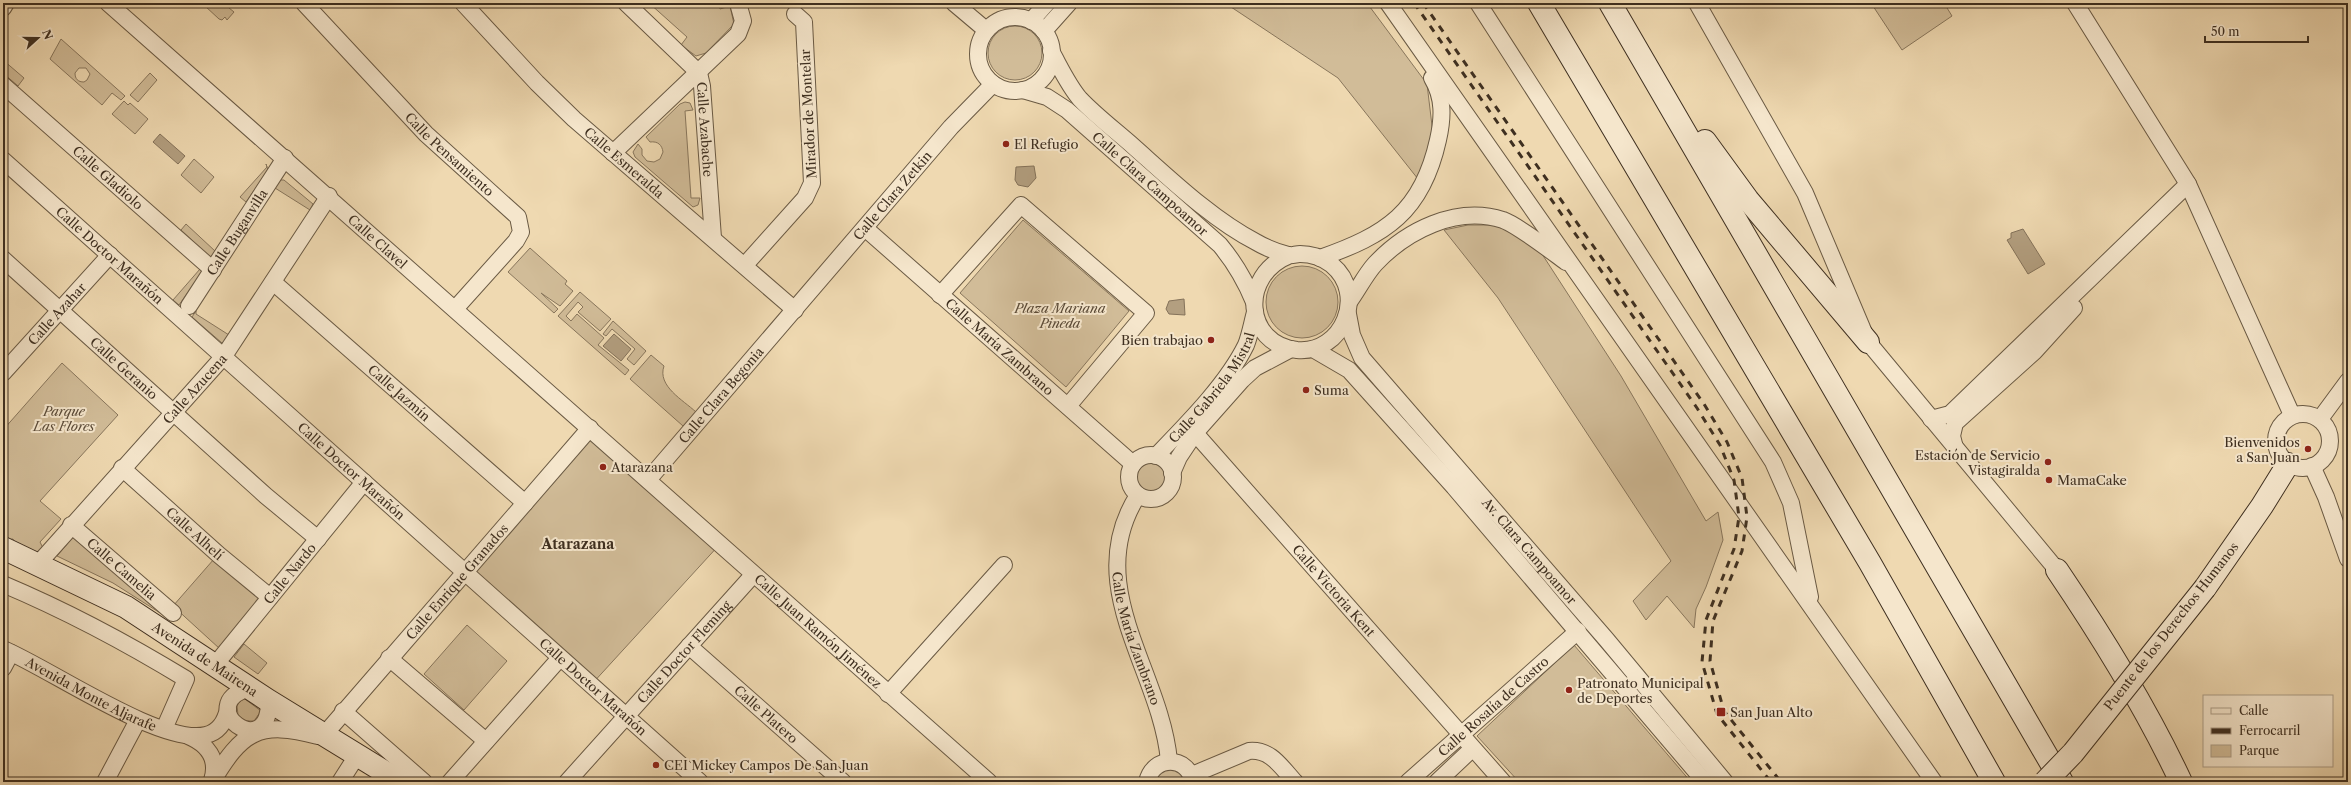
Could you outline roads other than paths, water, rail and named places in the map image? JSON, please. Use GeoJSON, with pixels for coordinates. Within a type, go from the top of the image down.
{"type":"FeatureCollection","features":[{"type":"Feature","properties":{"kind":"main road"},"geometry":{"type":"LineString","coordinates":[[1539,3],[1870,563],[1994,782]]}},
{"type":"Feature","properties":{"kind":"main road"},"geometry":{"type":"LineString","coordinates":[[1610,3],[2062,782]]}},
{"type":"Feature","properties":{"kind":"main road"},"geometry":{"type":"LineString","coordinates":[[1636,46],[1748,200],[1868,342]]}},
{"type":"Feature","properties":{"kind":"main road","name":"Puente de los Derechos Humanos"},"geometry":{"type":"LineString","coordinates":[[2045,782],[2073,753],[2204,588],[2262,506],[2288,464]]}},
{"type":"Feature","properties":{"kind":"main road","name":"Avenida de Mairena"},"geometry":{"type":"LineString","coordinates":[[3,548],[126,607],[269,701],[400,782]]}},
{"type":"Feature","properties":{"kind":"main road"},"geometry":{"type":"LineString","coordinates":[[2057,570],[2117,660],[2144,708],[2181,782]]}},
{"type":"Feature","properties":{"kind":"street"},"geometry":{"type":"LineString","coordinates":[[3,8],[6,3]]}},
{"type":"Feature","properties":{"kind":"street","name":"Calle Clavel"},"geometry":{"type":"LineString","coordinates":[[108,3],[648,480]]}},
{"type":"Feature","properties":{"kind":"street","name":"Calle Pensamiento"},"geometry":{"type":"LineString","coordinates":[[304,3],[426,134],[518,217],[521,228],[516,241],[455,309]]}},
{"type":"Feature","properties":{"kind":"street","name":"Calle Esmeralda"},"geometry":{"type":"LineString","coordinates":[[463,3],[556,102],[795,310]]}},
{"type":"Feature","properties":{"kind":"street","name":"Calle Azabache"},"geometry":{"type":"LineString","coordinates":[[626,3],[698,73],[702,86],[713,238]]}},
{"type":"Feature","properties":{"kind":"street"},"geometry":{"type":"LineString","coordinates":[[613,153],[738,34],[743,26],[738,3]]}},
{"type":"Feature","properties":{"kind":"street"},"geometry":{"type":"LineString","coordinates":[[954,3],[986,30]]}},
{"type":"Feature","properties":{"kind":"street"},"geometry":{"type":"LineString","coordinates":[[1031,21],[1047,3]]}},
{"type":"Feature","properties":{"kind":"street"},"geometry":{"type":"LineString","coordinates":[[1044,31],[1069,3]]}},
{"type":"Feature","properties":{"kind":"street"},"geometry":{"type":"LineString","coordinates":[[1320,258],[1358,244],[1400,217],[1418,193],[1432,167],[1440,130],[1442,111],[1440,91],[1384,3]]}},
{"type":"Feature","properties":{"kind":"street"},"geometry":{"type":"LineString","coordinates":[[1388,3],[1576,269],[1934,782]]}},
{"type":"Feature","properties":{"kind":"street"},"geometry":{"type":"LineString","coordinates":[[1478,3],[1773,462],[1791,503],[1812,606]]}},
{"type":"Feature","properties":{"kind":"street"},"geometry":{"type":"LineString","coordinates":[[1697,3],[1805,193],[1868,342],[1955,448],[2014,515],[2057,570]]}},
{"type":"Feature","properties":{"kind":"street"},"geometry":{"type":"LineString","coordinates":[[2075,3],[2188,184],[2292,415]]}},
{"type":"Feature","properties":{"kind":"street","name":"Mirador de Montelar"},"geometry":{"type":"LineString","coordinates":[[745,265],[805,198],[812,183],[804,22],[795,14]]}},
{"type":"Feature","properties":{"kind":"street"},"geometry":{"type":"LineString","coordinates":[[1007,17],[1019,17],[1031,21],[1044,31],[1052,51],[1047,72],[1032,87],[1023,90],[1012,91],[993,84],[984,76],[979,65],[977,53],[980,41],[986,30],[995,22],[1007,17]]}},
{"type":"Feature","properties":{"kind":"street","name":"Calle Clara Campoamor"},"geometry":{"type":"LineString","coordinates":[[1052,51],[1080,98],[1178,186],[1256,242],[1290,255]]}},
{"type":"Feature","properties":{"kind":"street","name":"Calle Clara Zetkin"},"geometry":{"type":"LineString","coordinates":[[795,310],[952,127],[993,84]]}},
{"type":"Feature","properties":{"kind":"street","name":"Calle Gladiolo"},"geometry":{"type":"LineString","coordinates":[[3,85],[213,270]]}},
{"type":"Feature","properties":{"kind":"street","name":"Calle Clara Campoamor"},"geometry":{"type":"LineString","coordinates":[[1023,90],[1047,97],[1067,110],[1220,245],[1234,262],[1246,281],[1254,307]]}},
{"type":"Feature","properties":{"kind":"street","name":"Calle Buganvilla"},"geometry":{"type":"LineString","coordinates":[[190,306],[285,158]]}},
{"type":"Feature","properties":{"kind":"street","name":"Calle Doctor Marañón"},"geometry":{"type":"LineString","coordinates":[[3,160],[700,782]]}},
{"type":"Feature","properties":{"kind":"street"},"geometry":{"type":"LineString","coordinates":[[1931,419],[1950,414],[2188,184]]}},
{"type":"Feature","properties":{"kind":"street","name":"Calle Azucena"},"geometry":{"type":"LineString","coordinates":[[38,564],[172,412],[224,356],[328,196]]}},
{"type":"Feature","properties":{"kind":"street"},"geometry":{"type":"LineString","coordinates":[[940,295],[1021,205],[1146,313],[1068,406]]}},
{"type":"Feature","properties":{"kind":"street"},"geometry":{"type":"LineString","coordinates":[[1349,308],[1348,288],[1341,275],[1332,265],[1320,258],[1300,254],[1290,255],[1275,262],[1264,273],[1256,287],[1254,307],[1260,325],[1268,336],[1278,344],[1291,348],[1312,349],[1322,345],[1335,336],[1344,324],[1349,308],[1374,265],[1405,237],[1427,226],[1472,216],[1503,220],[1576,269]]}},
{"type":"Feature","properties":{"kind":"street","name":"Calle María Zambrano"},"geometry":{"type":"LineString","coordinates":[[866,229],[1133,464]]}},
{"type":"Feature","properties":{"kind":"street","name":"Calle Azahar"},"geometry":{"type":"LineString","coordinates":[[5,367],[110,255]]}},
{"type":"Feature","properties":{"kind":"street"},"geometry":{"type":"LineString","coordinates":[[1955,448],[1952,436],[1955,423],[2035,351],[2095,285],[2115,255]]}},
{"type":"Feature","properties":{"kind":"street","name":"Calle Geranio"},"geometry":{"type":"LineString","coordinates":[[3,259],[266,496],[318,539]]}},
{"type":"Feature","properties":{"kind":"street","name":"Calle Jazmín"},"geometry":{"type":"LineString","coordinates":[[273,282],[525,503]]}},
{"type":"Feature","properties":{"kind":"street","name":"Calle Gabriela Mistral"},"geometry":{"type":"LineString","coordinates":[[1156,456],[1186,425],[1232,369],[1246,344],[1254,307]]}},
{"type":"Feature","properties":{"kind":"street","name":"Av. Clara Campoamor"},"geometry":{"type":"LineString","coordinates":[[1349,308],[1352,335],[1362,358],[1606,639],[1725,782]]}},
{"type":"Feature","properties":{"kind":"street","name":"Calle Clara Begonia"},"geometry":{"type":"LineString","coordinates":[[648,480],[795,310]]}},
{"type":"Feature","properties":{"kind":"street","name":"Calle Gabriela Mistral"},"geometry":{"type":"LineString","coordinates":[[1172,473],[1179,457],[1195,434],[1251,372],[1291,348]]}},
{"type":"Feature","properties":{"kind":"street","name":"Av. Clara Campoamor"},"geometry":{"type":"LineString","coordinates":[[1312,349],[1349,370],[1454,487],[1578,631],[1704,782]]}},
{"type":"Feature","properties":{"kind":"street"},"geometry":{"type":"LineString","coordinates":[[2320,419],[2348,381]]}},
{"type":"Feature","properties":{"kind":"street"},"geometry":{"type":"LineString","coordinates":[[2306,413],[2320,419],[2328,431],[2329,448],[2320,462],[2304,468],[2288,464],[2277,451],[2275,442],[2279,426],[2292,415],[2306,413]]}},
{"type":"Feature","properties":{"kind":"street","name":"Calle Enrique Granados"},"geometry":{"type":"LineString","coordinates":[[340,782],[340,744],[343,711],[590,428]]}},
{"type":"Feature","properties":{"kind":"street","name":"Calle Victoria Kent"},"geometry":{"type":"LineString","coordinates":[[1195,434],[1472,749],[1503,782]]}},
{"type":"Feature","properties":{"kind":"street"},"geometry":{"type":"LineString","coordinates":[[1143,456],[1156,456],[1167,462],[1172,473],[1171,486],[1163,496],[1150,499],[1138,495],[1129,480],[1133,464],[1143,456]]}},
{"type":"Feature","properties":{"kind":"street"},"geometry":{"type":"LineString","coordinates":[[2312,466],[2326,497],[2348,559]]}},
{"type":"Feature","properties":{"kind":"street","name":"Calle Alhelí"},"geometry":{"type":"LineString","coordinates":[[122,468],[219,555],[270,597]]}},
{"type":"Feature","properties":{"kind":"street","name":"Calle Juan Ramón Jiménez"},"geometry":{"type":"LineString","coordinates":[[648,480],[753,575],[989,782]]}},
{"type":"Feature","properties":{"kind":"street","name":"Calle Nardo"},"geometry":{"type":"LineString","coordinates":[[215,665],[364,482]]}},
{"type":"Feature","properties":{"kind":"street","name":"Calle María Zambrano"},"geometry":{"type":"LineString","coordinates":[[1138,495],[1123,521],[1118,550],[1117,582],[1126,621],[1167,736],[1169,761]]}},
{"type":"Feature","properties":{"kind":"street","name":"Calle Camelia"},"geometry":{"type":"LineString","coordinates":[[71,525],[173,613]]}},
{"type":"Feature","properties":{"kind":"street"},"geometry":{"type":"LineString","coordinates":[[888,694],[1004,565]]}},
{"type":"Feature","properties":{"kind":"street","name":"Calle Doctor Fleming"},"geometry":{"type":"LineString","coordinates":[[567,782],[753,575]]}},
{"type":"Feature","properties":{"kind":"street"},"geometry":{"type":"LineString","coordinates":[[3,584],[57,606],[135,648],[186,679],[164,729]]}},
{"type":"Feature","properties":{"kind":"street","name":"Calle Rosalía de Castro"},"geometry":{"type":"LineString","coordinates":[[1408,782],[1578,631]]}},
{"type":"Feature","properties":{"kind":"street","name":"Calle Platero"},"geometry":{"type":"LineString","coordinates":[[689,646],[843,782]]}},
{"type":"Feature","properties":{"kind":"street"},"geometry":{"type":"LineString","coordinates":[[3,668],[7,651]]}},
{"type":"Feature","properties":{"kind":"street","name":"Avenida Monte Aljarafe"},"geometry":{"type":"LineString","coordinates":[[7,651],[138,720],[181,733]]}},
{"type":"Feature","properties":{"kind":"street"},"geometry":{"type":"LineString","coordinates":[[389,658],[486,741]]}},
{"type":"Feature","properties":{"kind":"street"},"geometry":{"type":"LineString","coordinates":[[450,782],[560,658]]}},
{"type":"Feature","properties":{"kind":"street"},"geometry":{"type":"LineString","coordinates":[[208,744],[221,726],[234,695],[249,688]]}},
{"type":"Feature","properties":{"kind":"street"},"geometry":{"type":"LineString","coordinates":[[212,782],[230,753],[244,739],[262,726],[268,718],[269,701]]}},
{"type":"Feature","properties":{"kind":"street"},"geometry":{"type":"LineString","coordinates":[[228,709],[230,719],[242,729],[252,730],[262,726]]}},
{"type":"Feature","properties":{"kind":"street"},"geometry":{"type":"LineString","coordinates":[[343,711],[424,782]]}},
{"type":"Feature","properties":{"kind":"street"},"geometry":{"type":"LineString","coordinates":[[105,782],[138,720]]}},
{"type":"Feature","properties":{"kind":"street"},"geometry":{"type":"LineString","coordinates":[[181,733],[206,735],[214,733],[221,726]]}},
{"type":"Feature","properties":{"kind":"street"},"geometry":{"type":"LineString","coordinates":[[181,733],[208,744],[229,745],[263,731],[291,730],[340,744]]}},
{"type":"Feature","properties":{"kind":"street"},"geometry":{"type":"LineString","coordinates":[[208,744],[214,765],[212,782]]}},
{"type":"Feature","properties":{"kind":"street"},"geometry":{"type":"LineString","coordinates":[[1438,782],[1472,749]]}},
{"type":"Feature","properties":{"kind":"street"},"geometry":{"type":"LineString","coordinates":[[1147,782],[1152,770],[1156,766],[1169,761],[1183,764],[1192,779],[1249,751],[1258,750],[1268,753],[1295,782]]}},
{"type":"Feature","properties":{"kind":"railway"},"geometry":{"type":"LineString","coordinates":[[1414,3],[1697,408],[1720,445],[1734,480],[1739,517],[1734,549],[1706,620],[1702,662],[1717,714],[1771,782]]}},
{"type":"Feature","properties":{"kind":"railway"},"geometry":{"type":"LineString","coordinates":[[1423,3],[1704,404],[1727,442],[1742,478],[1747,517],[1742,551],[1713,621],[1710,661],[1724,711],[1781,782]]}},
{"type":"Feature","properties":{"kind":"place","name":"El Refugio"},"geometry":{"type":"Point","coordinates":[1006,144]}},
{"type":"Feature","properties":{"kind":"place","name":"Bien trabajao"},"geometry":{"type":"Point","coordinates":[1211,340]}},
{"type":"Feature","properties":{"kind":"place","name":"Suma"},"geometry":{"type":"Point","coordinates":[1306,390]}},
{"type":"Feature","properties":{"kind":"place","name":"Bienvenidos a San Juan"},"geometry":{"type":"Point","coordinates":[2308,449]}},
{"type":"Feature","properties":{"kind":"place","name":"Estación de Servicio Vistagiralda"},"geometry":{"type":"Point","coordinates":[2048,462]}},
{"type":"Feature","properties":{"kind":"place","name":"Atarazana"},"geometry":{"type":"Point","coordinates":[603,467]}},
{"type":"Feature","properties":{"kind":"place","name":"MamaCake"},"geometry":{"type":"Point","coordinates":[2049,480]}},
{"type":"Feature","properties":{"kind":"place","name":"Patronato Municipal de Deportes"},"geometry":{"type":"Point","coordinates":[1569,690]}},
{"type":"Feature","properties":{"kind":"place","name":"San Juan Alto"},"geometry":{"type":"Point","coordinates":[1721,712]}},
{"type":"Feature","properties":{"kind":"place","name":"CEI Mickey Campos De San Juan"},"geometry":{"type":"Point","coordinates":[656,765]}},
{"type":"Feature","properties":{"kind":"district","name":"Atarazana"},"geometry":{"type":"Point","coordinates":[578,544]}},
{"type":"Feature","properties":{"kind":"park label","name":"Plaza Mariana Pineda"},"geometry":{"type":"Point","coordinates":[1060,316]}},
{"type":"Feature","properties":{"kind":"park label","name":"Parque Las Flores"},"geometry":{"type":"Point","coordinates":[64,418]}}]}
